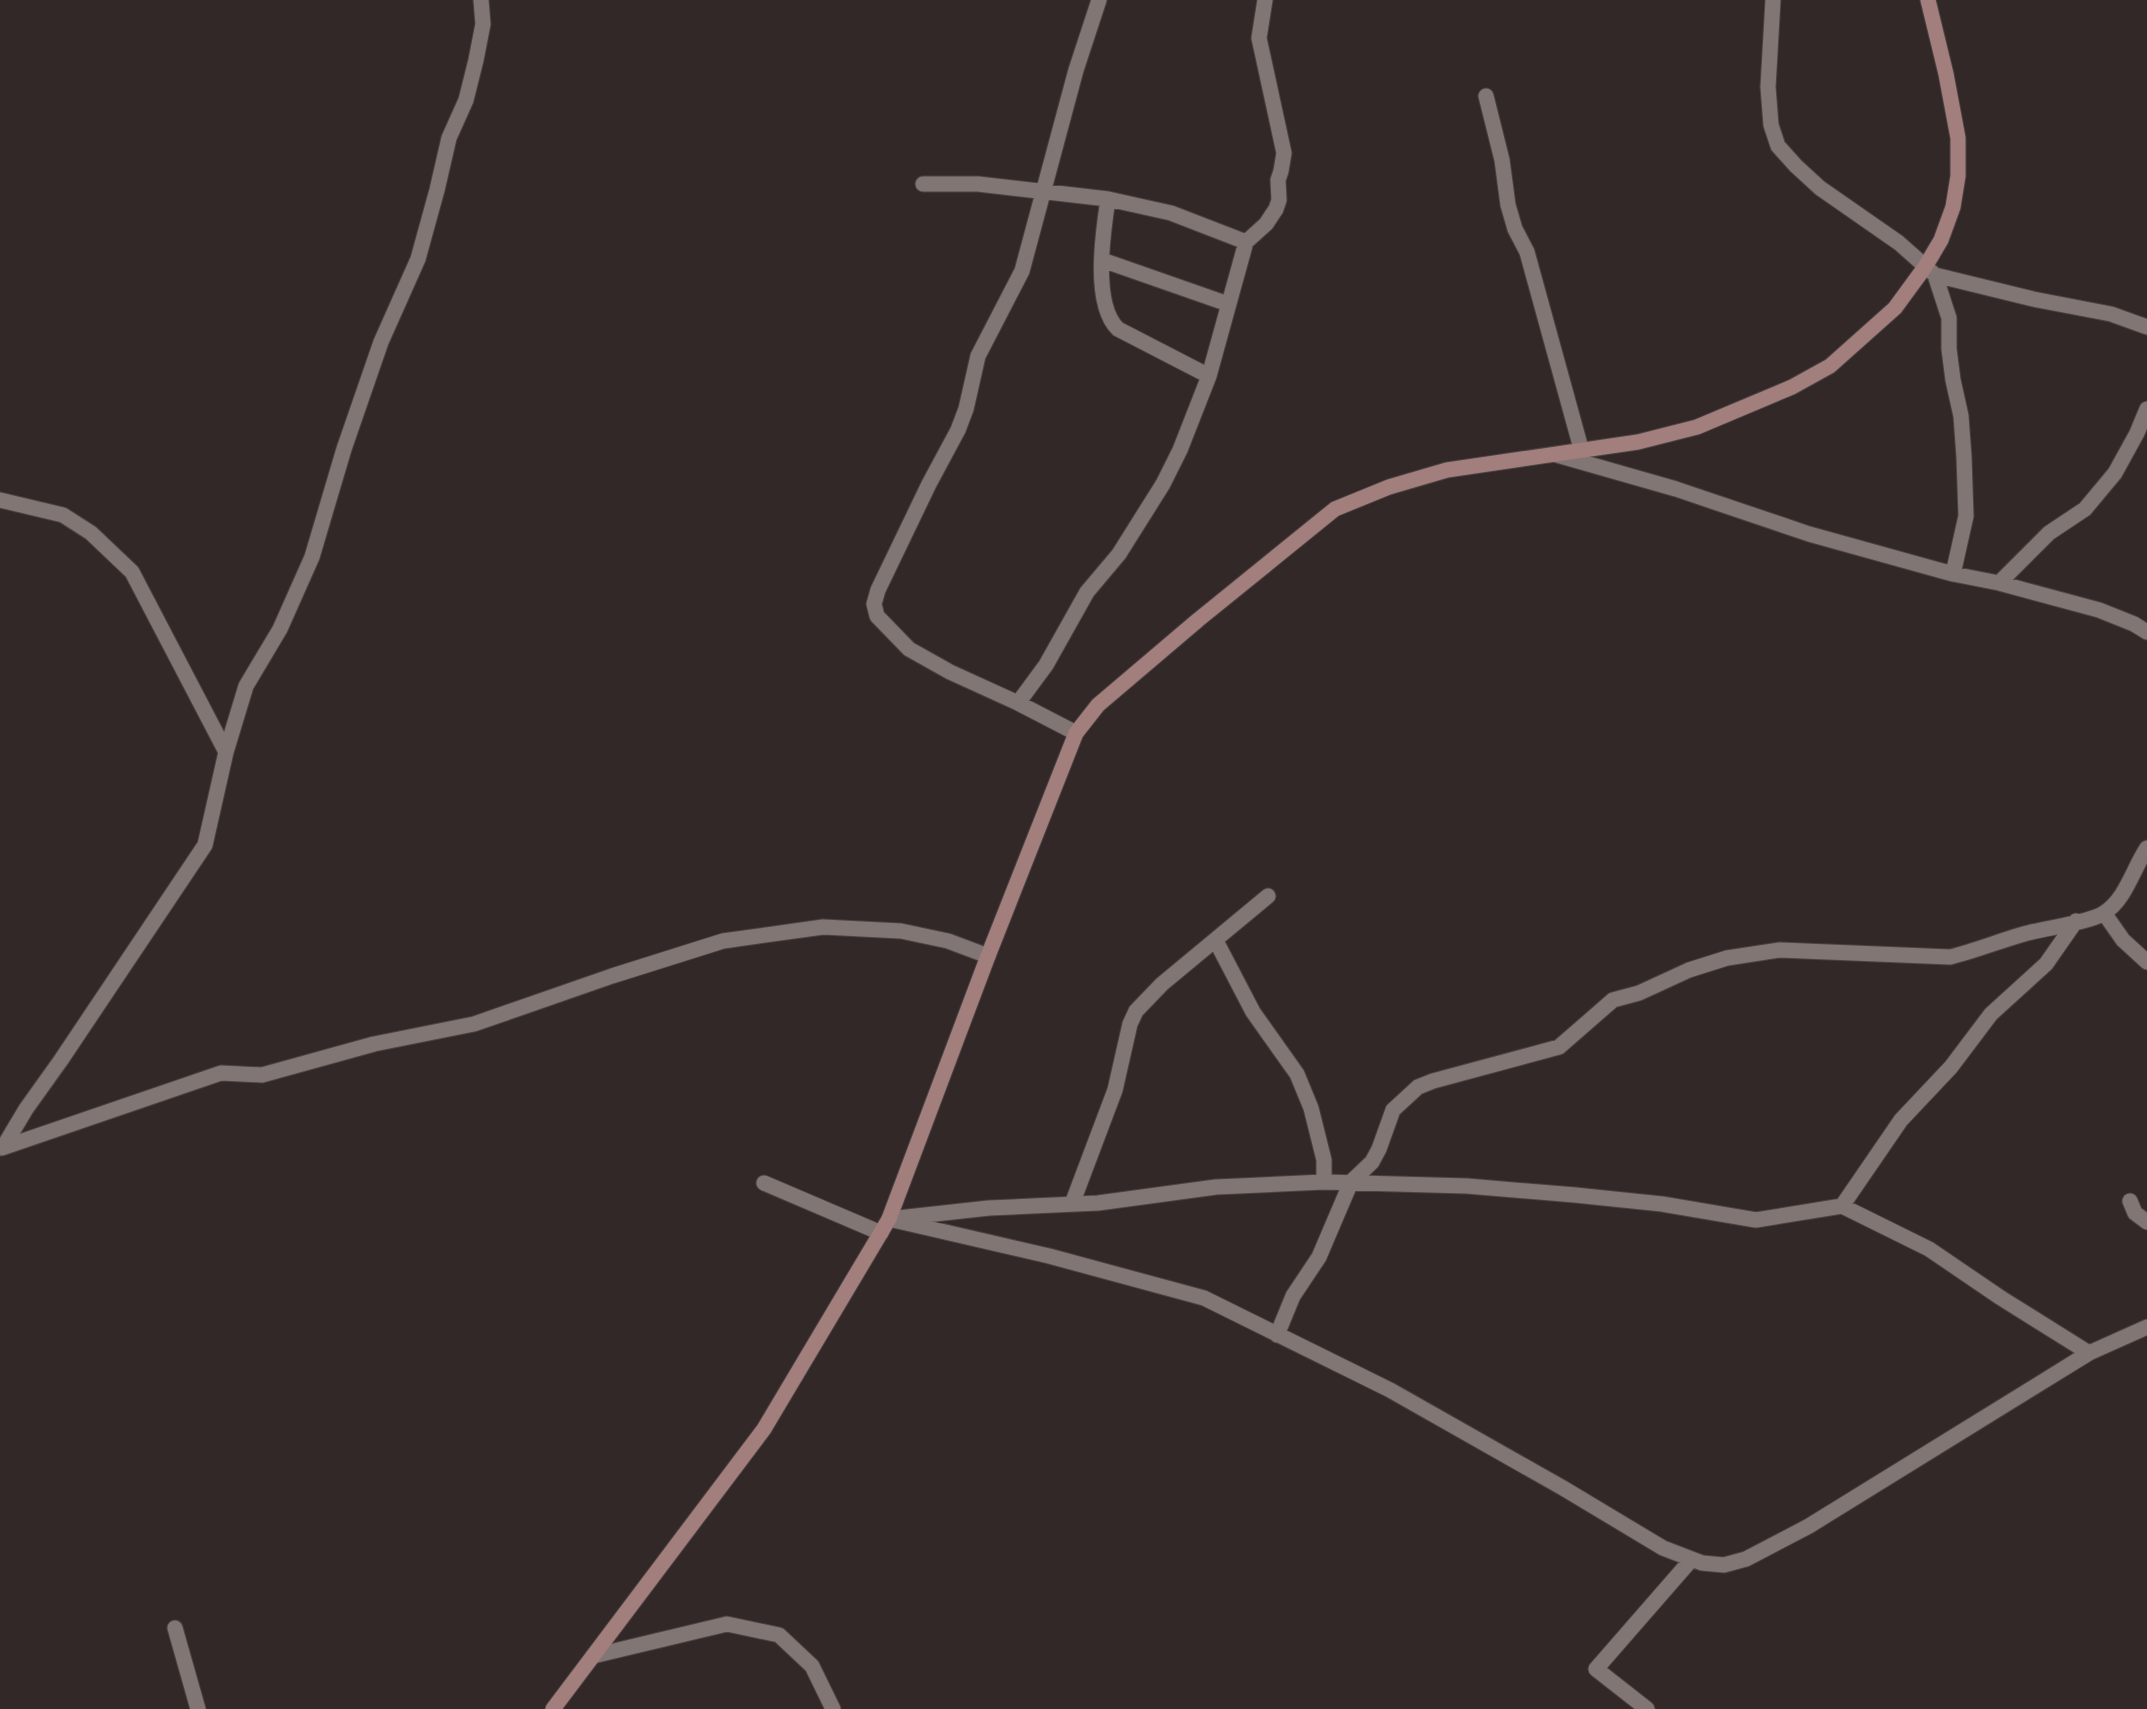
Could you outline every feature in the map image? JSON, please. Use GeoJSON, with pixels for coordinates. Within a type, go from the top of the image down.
{"type":"FeatureCollection","features":[{"type":"Feature","properties":{"kind":"street"},"geometry":{"type":"LineString","coordinates":[[2,1147],[26,1108],[62,1060],[205,845],[226,752],[246,686],[280,629],[312,557],[344,449],[381,342],[418,259],[449,138],[466,100],[476,60],[483,24],[481,0]]}},
{"type":"Feature","properties":{"kind":"street"},"geometry":{"type":"LineString","coordinates":[[1076,733],[950,672],[909,649],[877,616],[874,604],[891,560],[958,430],[966,410],[978,356],[1022,271],[1076,70],[1099,0]]}},
{"type":"Feature","properties":{"kind":"street"},"geometry":{"type":"LineString","coordinates":[[1018,703],[1046,666],[1086,592],[1119,554],[1163,484],[1180,450],[1209,376],[1246,242],[1266,224],[1276,209],[1279,200],[1278,180],[1284,153],[1259,38],[1265,0]]}},
{"type":"Feature","properties":{"kind":"street"},"geometry":{"type":"LineString","coordinates":[[1773,0],[1768,87],[1771,125],[1778,146],[1820,188],[1899,243],[1930,271],[1949,318],[1949,349],[1961,416],[1966,516],[1953,574]]}},
{"type":"Feature","properties":{"kind":"street"},"geometry":{"type":"LineString","coordinates":[[553,1709],[764,1429],[890,1219],[988,956],[1076,733],[1098,705],[1335,509],[1389,487],[1447,470],[1582,452],[1638,442],[1698,427],[1792,387],[1830,366],[1895,308],[1930,271],[1953,207],[1958,166],[1958,138],[1946,74],[1928,0]]}},
{"type":"Feature","properties":{"kind":"street"},"geometry":{"type":"LineString","coordinates":[[1486,96],[1502,160],[1508,205],[1515,229],[1527,252],[1582,452]]}},
{"type":"Feature","properties":{"kind":"street"},"geometry":{"type":"LineString","coordinates":[[923,184],[978,184],[1108,199],[1171,213],[1246,242]]}},
{"type":"Feature","properties":{"kind":"street"},"geometry":{"type":"LineString","coordinates":[[1108,199],[1104,230],[1102,287],[1112,322],[1118,329],[1209,376]]}},
{"type":"Feature","properties":{"kind":"street"},"geometry":{"type":"LineString","coordinates":[[1102,260],[1228,304]]}},
{"type":"Feature","properties":{"kind":"street"},"geometry":{"type":"LineString","coordinates":[[1930,271],[2033,299],[2111,314],[2147,327]]}},
{"type":"Feature","properties":{"kind":"street"},"geometry":{"type":"LineString","coordinates":[[1999,583],[2049,533],[2085,509],[2115,473],[2147,409]]}},
{"type":"Feature","properties":{"kind":"street"},"geometry":{"type":"LineString","coordinates":[[1557,455],[1676,489],[1809,534],[1953,574],[1999,583],[2099,610],[2134,624],[2147,632]]}},
{"type":"Feature","properties":{"kind":"street"},"geometry":{"type":"LineString","coordinates":[[0,500],[63,515],[91,533],[132,572],[226,752]]}},
{"type":"Feature","properties":{"kind":"street"},"geometry":{"type":"LineString","coordinates":[[1277,1335],[1293,1296],[1320,1257],[1351,1182],[1372,1162],[1393,1110],[1418,1087],[1559,1047],[1613,1000],[1639,993],[1689,970],[1727,958],[1780,950],[1950,957],[2023,934],[2092,918],[2104,913],[2117,901],[2147,848]]}},
{"type":"Feature","properties":{"kind":"street"},"geometry":{"type":"LineString","coordinates":[[1072,1204],[1115,1090],[1130,1024],[1136,1011],[1162,984],[1268,896]]}},
{"type":"Feature","properties":{"kind":"street"},"geometry":{"type":"LineString","coordinates":[[2104,913],[2123,940],[2147,962]]}},
{"type":"Feature","properties":{"kind":"street"},"geometry":{"type":"LineString","coordinates":[[1842,1206],[1901,1120],[1951,1067],[1991,1014],[2046,964],[2076,921]]}},
{"type":"Feature","properties":{"kind":"street"},"geometry":{"type":"LineString","coordinates":[[2,1147],[221,1073],[262,1075],[374,1044],[474,1024],[612,976],[723,941],[823,927],[901,932],[948,941],[988,956]]}},
{"type":"Feature","properties":{"kind":"street"},"geometry":{"type":"LineString","coordinates":[[1216,941],[1253,1012],[1297,1074],[1311,1108],[1324,1160],[1324,1182]]}},
{"type":"Feature","properties":{"kind":"street"},"geometry":{"type":"LineString","coordinates":[[890,1219],[989,1209],[1098,1203],[1216,1187],[1324,1182],[1467,1186],[1575,1195],[1662,1204],[1756,1220],[1842,1206],[1929,1248],[2001,1298],[2089,1353]]}},
{"type":"Feature","properties":{"kind":"street"},"geometry":{"type":"LineString","coordinates":[[764,1183],[881,1233]]}},
{"type":"Feature","properties":{"kind":"street"},"geometry":{"type":"LineString","coordinates":[[2130,1201],[2135,1213],[2147,1222]]}},
{"type":"Feature","properties":{"kind":"street"},"geometry":{"type":"LineString","coordinates":[[890,1219],[1049,1256],[1204,1298],[1390,1390],[1664,1548],[1702,1563],[1724,1565],[1746,1559],[1809,1526],[2089,1353],[2147,1327]]}},
{"type":"Feature","properties":{"kind":"street"},"geometry":{"type":"LineString","coordinates":[[1647,1709],[1596,1669],[1692,1560]]}},
{"type":"Feature","properties":{"kind":"street"},"geometry":{"type":"LineString","coordinates":[[593,1656],[727,1624],[779,1635],[812,1666],[833,1709]]}},
{"type":"Feature","properties":{"kind":"street"},"geometry":{"type":"LineString","coordinates":[[175,1628],[198,1709]]}}]}
